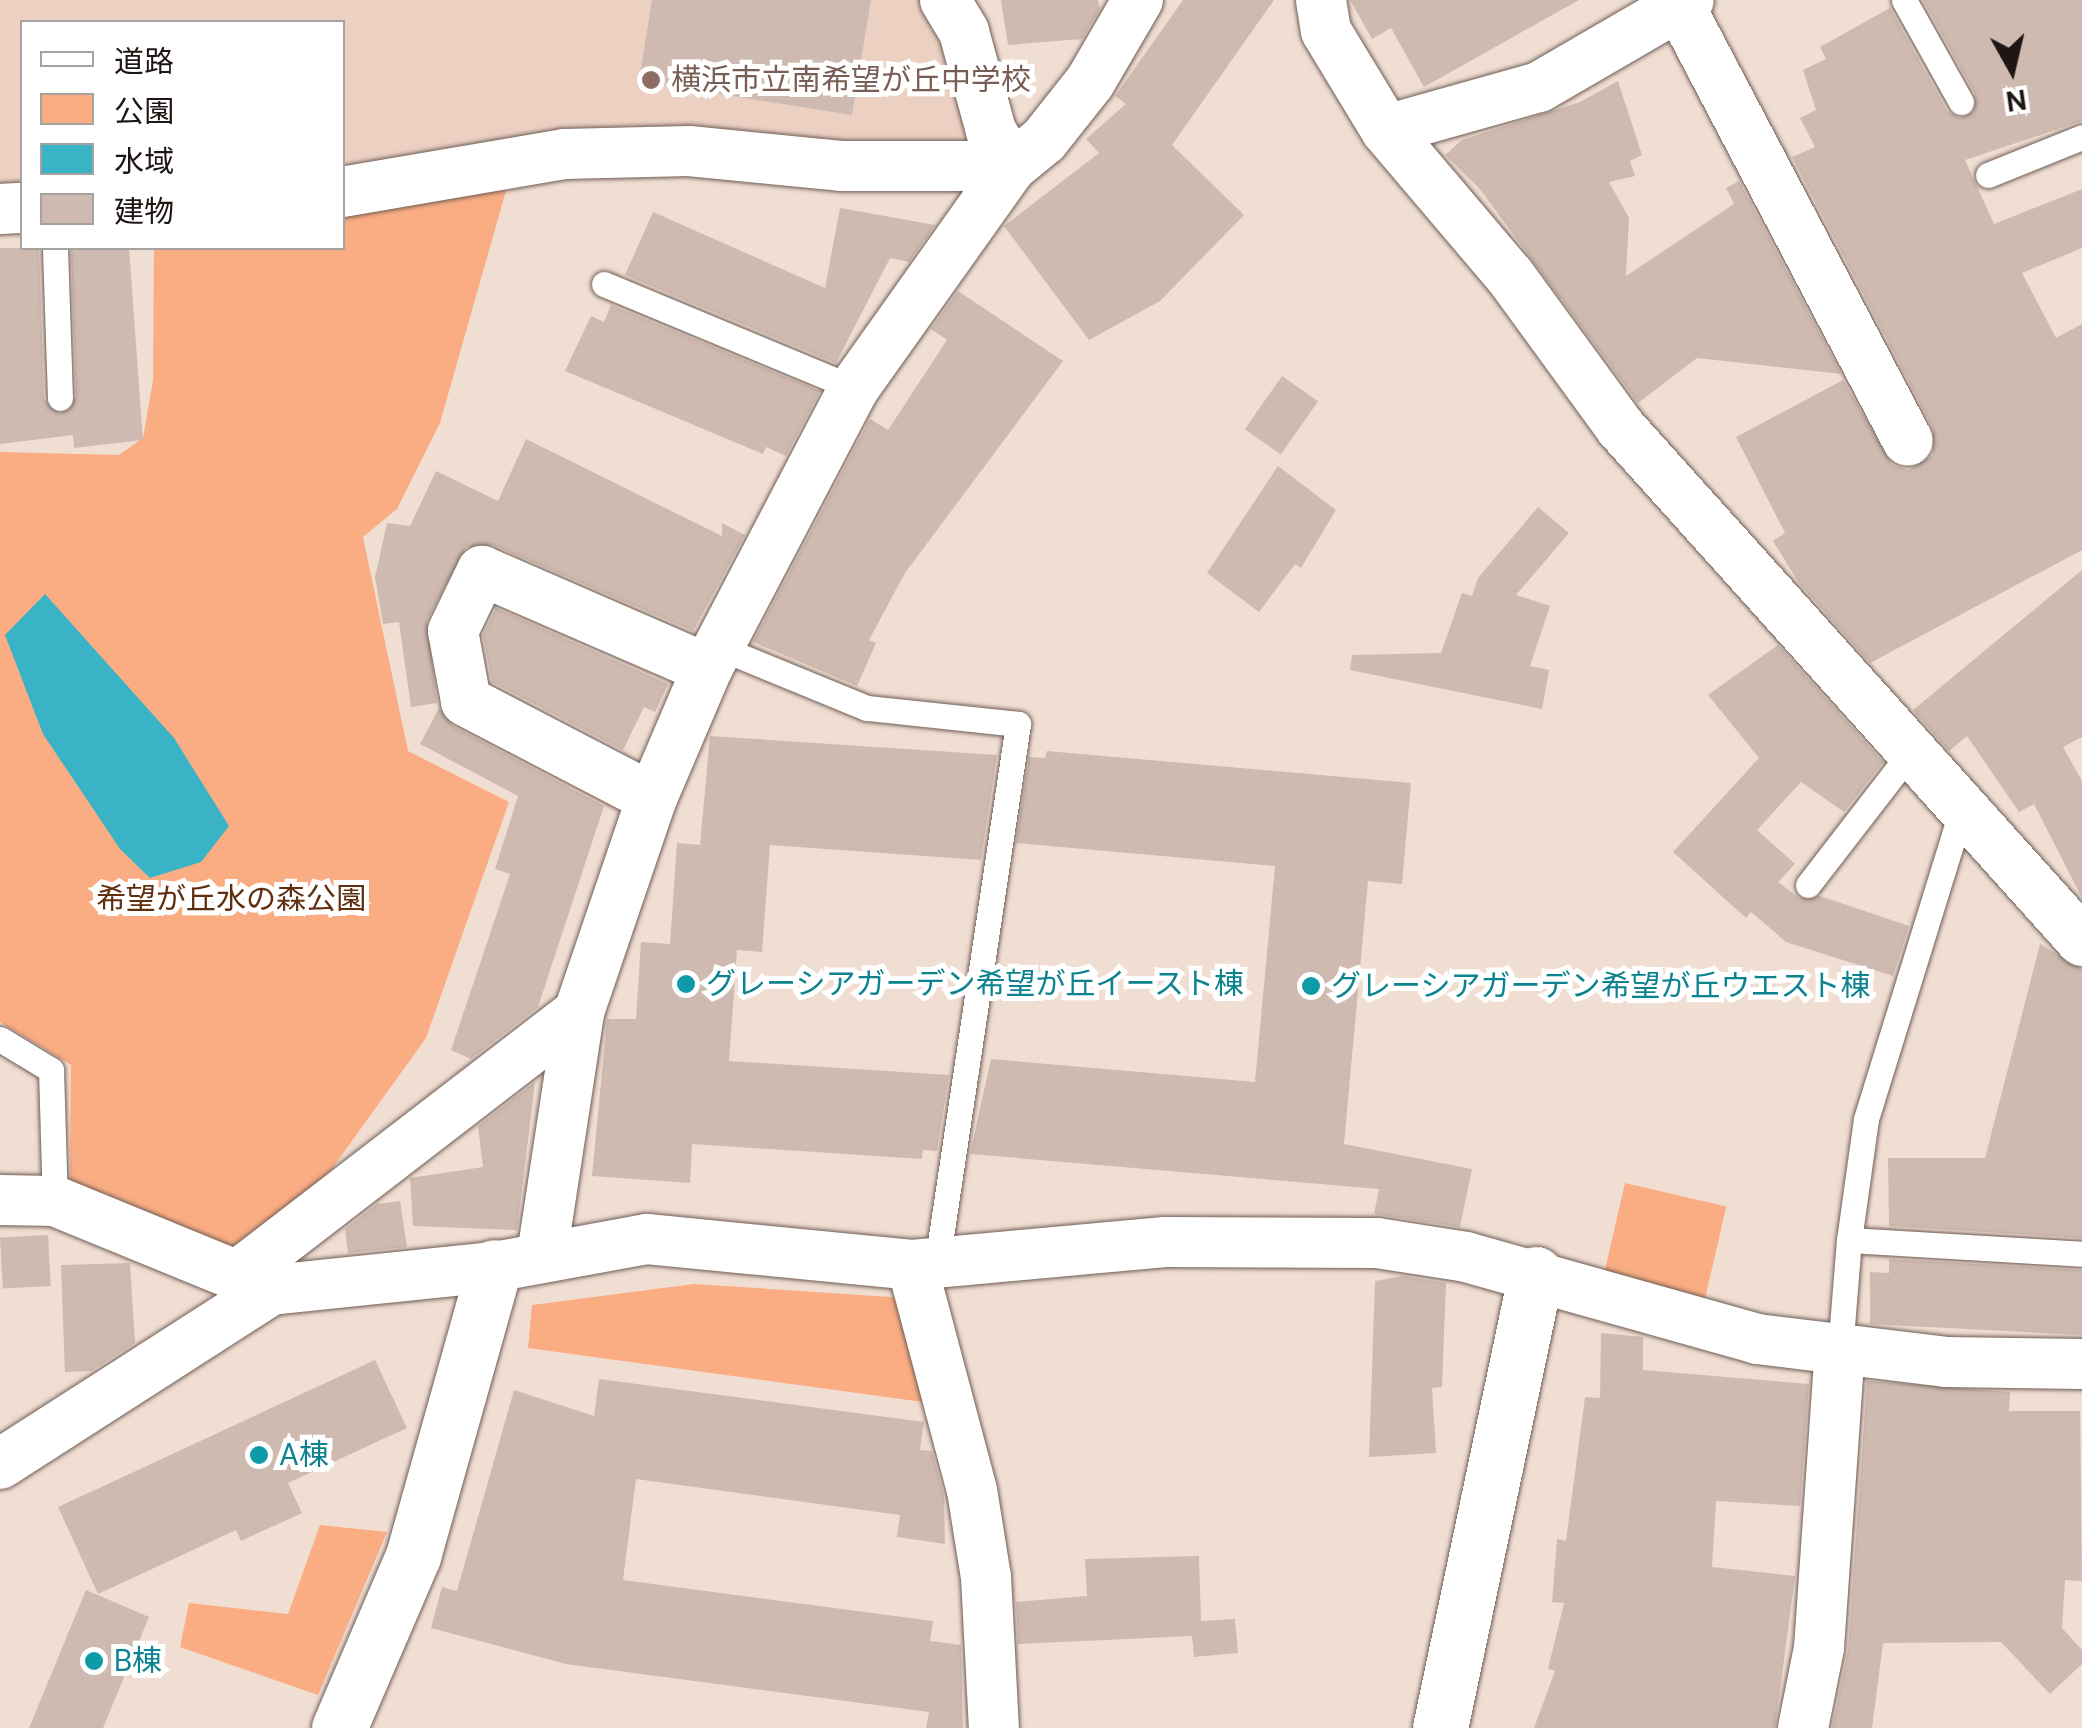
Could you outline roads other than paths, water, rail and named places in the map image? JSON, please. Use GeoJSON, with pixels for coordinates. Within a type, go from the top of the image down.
{"type":"FeatureCollection","features":[{"type":"Feature","properties":{"kind":"street"},"geometry":{"type":"LineString","coordinates":[[945,0],[964,32],[991,131],[1012,166]]}},
{"type":"Feature","properties":{"kind":"street"},"geometry":{"type":"LineString","coordinates":[[340,1728],[413,1556],[518,1261],[578,1012],[652,798],[712,658],[854,388],[1012,166],[1044,140],[1090,82],[1138,0]]}},
{"type":"Feature","properties":{"kind":"street"},"geometry":{"type":"LineString","coordinates":[[1321,0],[1326,31],[1386,130],[1510,276],[1620,427],[1914,748],[2082,941]]}},
{"type":"Feature","properties":{"kind":"street"},"geometry":{"type":"LineString","coordinates":[[1386,130],[1539,87],[1684,3],[1908,441]]}},
{"type":"Feature","properties":{"kind":"street"},"geometry":{"type":"LineString","coordinates":[[345,191],[564,154],[689,151],[841,166],[1012,166]]}},
{"type":"Feature","properties":{"kind":"street"},"geometry":{"type":"LineString","coordinates":[[652,798],[466,702],[453,631],[482,571],[712,658]]}},
{"type":"Feature","properties":{"kind":"street"},"geometry":{"type":"LineString","coordinates":[[0,1464],[255,1282],[578,1012]]}},
{"type":"Feature","properties":{"kind":"street"},"geometry":{"type":"LineString","coordinates":[[0,1200],[56,1201],[255,1282],[518,1261],[647,1239],[924,1264],[1276,1238],[1377,1243],[1536,1274],[1757,1338],[1840,1352],[2082,1364]]}},
{"type":"Feature","properties":{"kind":"street"},"geometry":{"type":"LineString","coordinates":[[924,1264],[972,1490],[986,1577],[994,1728]]}},
{"type":"Feature","properties":{"kind":"street"},"geometry":{"type":"LineString","coordinates":[[1447,1726],[1536,1274]]}},
{"type":"Feature","properties":{"kind":"street"},"geometry":{"type":"LineString","coordinates":[[1803,1728],[1818,1648],[1840,1352]]}},
{"type":"Feature","properties":{"kind":"lane"},"geometry":{"type":"LineString","coordinates":[[1904,0],[1961,102]]}},
{"type":"Feature","properties":{"kind":"lane"},"geometry":{"type":"LineString","coordinates":[[1988,175],[2082,137]]}},
{"type":"Feature","properties":{"kind":"lane"},"geometry":{"type":"LineString","coordinates":[[55,250],[60,398]]}},
{"type":"Feature","properties":{"kind":"lane"},"geometry":{"type":"LineString","coordinates":[[604,284],[854,388]]}},
{"type":"Feature","properties":{"kind":"lane"},"geometry":{"type":"LineString","coordinates":[[712,658],[867,708],[1018,724],[924,1264]]}},
{"type":"Feature","properties":{"kind":"lane"},"geometry":{"type":"LineString","coordinates":[[1808,884],[1914,748]]}},
{"type":"Feature","properties":{"kind":"lane"},"geometry":{"type":"LineString","coordinates":[[1840,1352],[1849,1240],[1866,1120],[1964,804]]}},
{"type":"Feature","properties":{"kind":"lane"},"geometry":{"type":"LineString","coordinates":[[0,1039],[51,1070],[56,1201]]}},
{"type":"Feature","properties":{"kind":"lane"},"geometry":{"type":"LineString","coordinates":[[1849,1240],[2082,1254]]}},
{"type":"Feature","properties":{"kind":"water"},"geometry":{"type":"Polygon","coordinates":[[[45,594],[174,738],[229,826],[201,862],[150,878],[120,849],[43,734],[5,635],[45,594]]]}},
{"type":"Feature","properties":{"kind":"place","name":"横浜市立南希望が丘中学校"},"geometry":{"type":"Point","coordinates":[651,80]}},
{"type":"Feature","properties":{"kind":"place","name":"グレーシアガーデン希望が丘イースト棟"},"geometry":{"type":"Point","coordinates":[686,984]}},
{"type":"Feature","properties":{"kind":"place","name":"グレーシアガーデン希望が丘ウエスト棟"},"geometry":{"type":"Point","coordinates":[1311,986]}},
{"type":"Feature","properties":{"kind":"place","name":"A棟"},"geometry":{"type":"Point","coordinates":[259,1455]}},
{"type":"Feature","properties":{"kind":"place","name":"B棟"},"geometry":{"type":"Point","coordinates":[94,1661]}},
{"type":"Feature","properties":{"kind":"park label","name":"希望が丘水の森公園"},"geometry":{"type":"Point","coordinates":[231,899]}}]}
